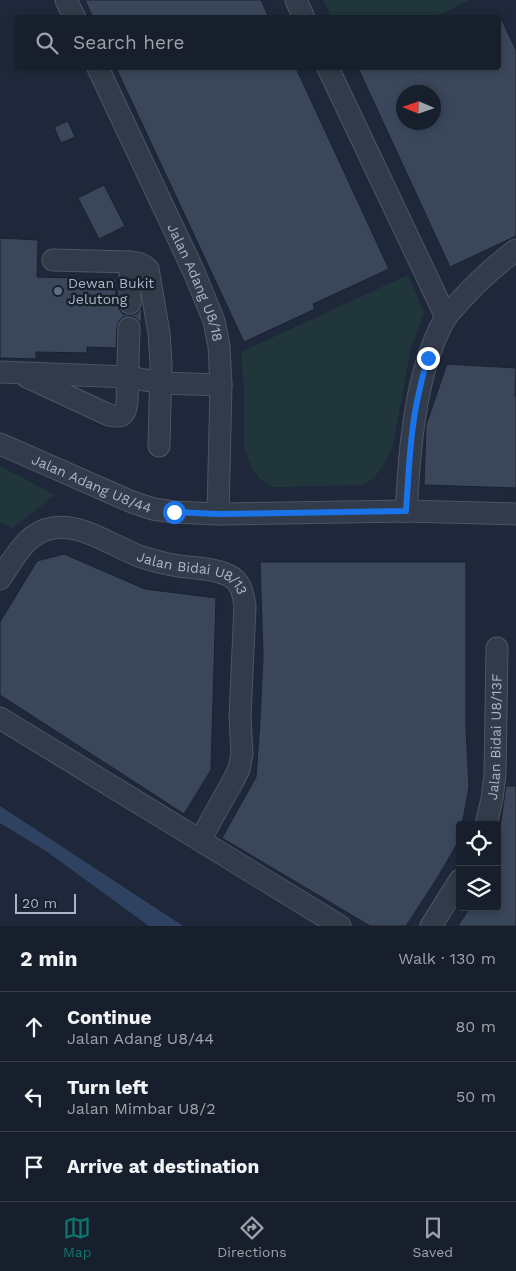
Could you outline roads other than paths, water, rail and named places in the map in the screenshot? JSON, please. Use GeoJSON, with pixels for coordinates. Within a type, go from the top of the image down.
{"type":"FeatureCollection","features":[{"type":"Feature","properties":{"kind":"street"},"geometry":{"type":"LineString","coordinates":[[66,0],[73,15]]}},
{"type":"Feature","properties":{"kind":"street"},"geometry":{"type":"LineString","coordinates":[[296,0],[303,15]]}},
{"type":"Feature","properties":{"kind":"street","name":"Jalan Adang U8/18"},"geometry":{"type":"LineString","coordinates":[[99,70],[206,298],[214,321],[219,346],[221,385],[218,514]]}},
{"type":"Feature","properties":{"kind":"street"},"geometry":{"type":"LineString","coordinates":[[329,70],[446,317]]}},
{"type":"Feature","properties":{"kind":"street"},"geometry":{"type":"LineString","coordinates":[[406,511],[410,450],[419,389],[437,335],[446,317],[472,288],[516,250]]}},
{"type":"Feature","properties":{"kind":"street"},"geometry":{"type":"LineString","coordinates":[[53,260],[130,262],[144,265],[148,270],[159,333],[161,383],[159,446]]}},
{"type":"Feature","properties":{"kind":"street"},"geometry":{"type":"LineString","coordinates":[[130,262],[130,303]]}},
{"type":"Feature","properties":{"kind":"street"},"geometry":{"type":"LineString","coordinates":[[9,372],[109,415],[122,416],[126,411],[129,328]]}},
{"type":"Feature","properties":{"kind":"street"},"geometry":{"type":"LineString","coordinates":[[9,372],[128,377],[161,383],[221,385]]}},
{"type":"Feature","properties":{"kind":"street","name":"Jalan Adang U8/44"},"geometry":{"type":"LineString","coordinates":[[0,444],[139,504],[153,509],[174,512],[218,514],[406,511],[516,514]]}},
{"type":"Feature","properties":{"kind":"street","name":"Jalan Bidai U8/13"},"geometry":{"type":"LineString","coordinates":[[0,579],[25,543],[34,535],[52,528],[66,527],[78,529],[140,556],[171,565],[216,570],[229,575],[239,582],[245,606],[240,717],[242,754],[233,782],[200,840]]}},
{"type":"Feature","properties":{"kind":"street","name":"Jalan Bidai U8/13F"},"geometry":{"type":"LineString","coordinates":[[487,821],[495,774],[497,648]]}},
{"type":"Feature","properties":{"kind":"street"},"geometry":{"type":"LineString","coordinates":[[0,718],[340,926]]}},
{"type":"Feature","properties":{"kind":"street"},"geometry":{"type":"LineString","coordinates":[[431,926],[456,886]]}},
{"type":"Feature","properties":{"kind":"water"},"geometry":{"type":"Polygon","coordinates":[[[0,806],[183,926],[149,926],[46,851],[0,823],[0,806]]]}},
{"type":"Feature","properties":{"kind":"place","name":"Dewan Bukit Jelutong"},"geometry":{"type":"Point","coordinates":[58,291]}}]}
